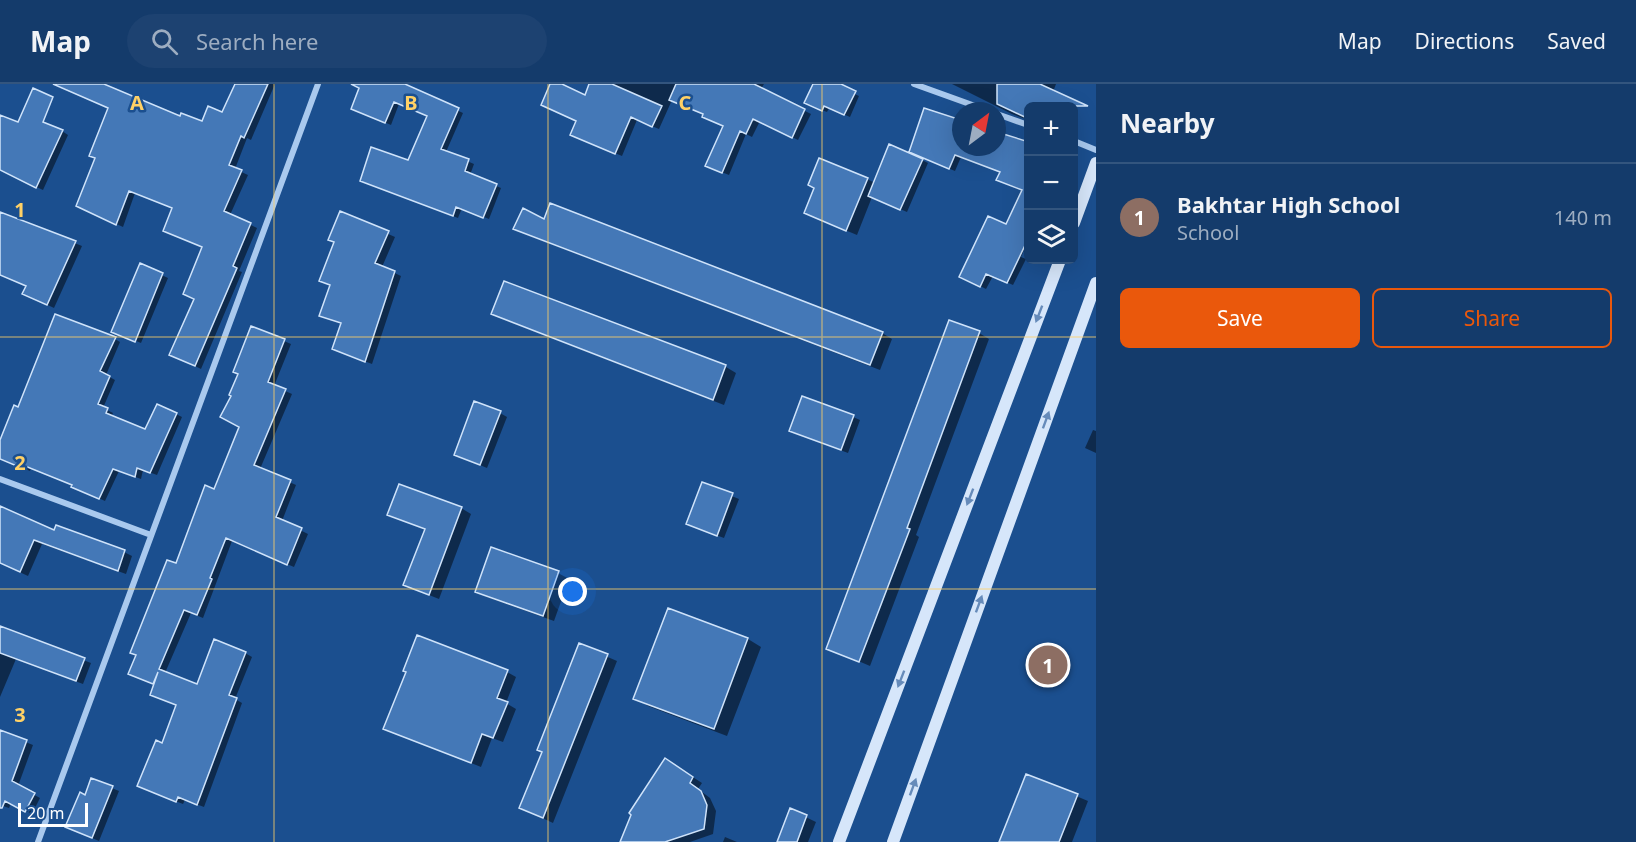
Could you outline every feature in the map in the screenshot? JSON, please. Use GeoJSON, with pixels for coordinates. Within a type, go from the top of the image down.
{"type":"FeatureCollection","features":[{"type":"Feature","properties":{"kind":"main road"},"geometry":{"type":"LineString","coordinates":[[1078,212],[1096,163]]}},
{"type":"Feature","properties":{"kind":"main road"},"geometry":{"type":"LineString","coordinates":[[839,842],[1058,264]]}},
{"type":"Feature","properties":{"kind":"main road"},"geometry":{"type":"LineString","coordinates":[[893,842],[1096,283]]}},
{"type":"Feature","properties":{"kind":"street"},"geometry":{"type":"LineString","coordinates":[[39,842],[318,84]]}},
{"type":"Feature","properties":{"kind":"street"},"geometry":{"type":"LineString","coordinates":[[914,84],[964,102]]}},
{"type":"Feature","properties":{"kind":"street"},"geometry":{"type":"LineString","coordinates":[[1006,117],[1024,123]]}},
{"type":"Feature","properties":{"kind":"street"},"geometry":{"type":"LineString","coordinates":[[1078,143],[1096,150]]}},
{"type":"Feature","properties":{"kind":"street"},"geometry":{"type":"LineString","coordinates":[[0,479],[151,535]]}},
{"type":"Feature","properties":{"kind":"building"},"geometry":{"type":"Polygon","coordinates":[[[53,84],[104,84],[180,116],[181,113],[202,121],[208,106],[222,112],[235,84],[268,84],[244,138],[241,136],[229,165],[242,170],[224,211],[251,223],[233,266],[237,268],[195,366],[169,355],[194,299],[183,294],[202,247],[163,231],[172,208],[129,191],[116,225],[76,206],[95,158],[89,156],[108,108],[53,84]]]}},
{"type":"Feature","properties":{"kind":"building"},"geometry":{"type":"Polygon","coordinates":[[[351,84],[405,84],[459,108],[441,149],[469,159],[465,171],[497,184],[483,218],[456,207],[453,216],[360,181],[371,147],[408,160],[427,116],[394,102],[385,123],[351,109],[359,88],[351,84]]]}},
{"type":"Feature","properties":{"kind":"building"},"geometry":{"type":"Polygon","coordinates":[[[550,84],[562,84],[585,95],[589,84],[612,84],[662,106],[652,127],[631,117],[615,154],[570,135],[576,121],[541,105],[550,84]]]}},
{"type":"Feature","properties":{"kind":"building"},"geometry":{"type":"Polygon","coordinates":[[[676,84],[754,84],[805,109],[792,138],[753,119],[746,134],[740,131],[722,173],[705,166],[723,126],[702,117],[703,114],[669,100],[676,84]]]}},
{"type":"Feature","properties":{"kind":"building"},"geometry":{"type":"Polygon","coordinates":[[[813,84],[841,84],[856,91],[844,115],[824,106],[822,111],[804,103],[813,84]]]}},
{"type":"Feature","properties":{"kind":"building"},"geometry":{"type":"Polygon","coordinates":[[[997,84],[1040,84],[1088,106],[1078,106],[1078,102],[1024,102],[1024,117],[1006,108],[1006,102],[997,102],[997,84]]]}},
{"type":"Feature","properties":{"kind":"building"},"geometry":{"type":"Polygon","coordinates":[[[33,88],[53,97],[43,122],[63,130],[36,188],[0,170],[0,115],[18,122],[33,88]]]}},
{"type":"Feature","properties":{"kind":"building"},"geometry":{"type":"Polygon","coordinates":[[[924,108],[952,117],[952,156],[955,156],[949,169],[909,152],[924,108]]]}},
{"type":"Feature","properties":{"kind":"building"},"geometry":{"type":"Polygon","coordinates":[[[1006,135],[1024,140],[1024,247],[1007,283],[986,274],[980,287],[959,277],[988,216],[1006,224],[1022,190],[996,180],[1000,172],[958,156],[1006,156],[1006,135]]]}},
{"type":"Feature","properties":{"kind":"building"},"geometry":{"type":"Polygon","coordinates":[[[889,144],[923,159],[900,210],[868,196],[889,144]]]}},
{"type":"Feature","properties":{"kind":"building"},"geometry":{"type":"Polygon","coordinates":[[[819,158],[868,178],[846,231],[804,213],[814,188],[808,185],[819,158]]]}},
{"type":"Feature","properties":{"kind":"building"},"geometry":{"type":"Polygon","coordinates":[[[550,203],[883,332],[870,365],[513,229],[523,208],[544,219],[550,203]]]}},
{"type":"Feature","properties":{"kind":"building"},"geometry":{"type":"Polygon","coordinates":[[[340,211],[389,231],[375,263],[395,271],[365,362],[332,349],[341,323],[319,316],[330,285],[319,281],[334,242],[328,240],[340,211]]]}},
{"type":"Feature","properties":{"kind":"building"},"geometry":{"type":"Polygon","coordinates":[[[0,212],[76,241],[47,305],[22,294],[26,286],[0,275],[0,212]]]}},
{"type":"Feature","properties":{"kind":"building"},"geometry":{"type":"Polygon","coordinates":[[[140,263],[163,273],[135,342],[111,332],[140,263]]]}},
{"type":"Feature","properties":{"kind":"building"},"geometry":{"type":"Polygon","coordinates":[[[504,281],[726,365],[713,400],[491,314],[504,281]]]}},
{"type":"Feature","properties":{"kind":"building"},"geometry":{"type":"Polygon","coordinates":[[[55,314],[116,337],[100,371],[110,376],[98,404],[108,408],[106,413],[145,429],[157,404],[177,413],[150,473],[137,468],[135,477],[113,469],[99,499],[25,466],[24,469],[0,459],[0,440],[14,405],[18,407],[55,314]]]}},
{"type":"Feature","properties":{"kind":"building"},"geometry":{"type":"Polygon","coordinates":[[[949,320],[980,331],[907,528],[910,529],[859,662],[826,649],[949,320]]]}},
{"type":"Feature","properties":{"kind":"building"},"geometry":{"type":"Polygon","coordinates":[[[251,326],[285,339],[268,382],[286,389],[254,465],[291,480],[276,517],[302,528],[287,565],[226,538],[197,615],[184,610],[159,669],[197,684],[214,639],[246,652],[229,695],[237,698],[197,805],[178,797],[176,802],[137,786],[156,740],[162,743],[176,705],[150,695],[158,672],[153,684],[128,674],[136,655],[130,653],[167,560],[176,563],[205,485],[214,489],[239,427],[220,417],[231,396],[229,395],[238,374],[233,372],[251,326]]]}},
{"type":"Feature","properties":{"kind":"building"},"geometry":{"type":"Polygon","coordinates":[[[802,396],[854,415],[841,450],[789,431],[802,396]]]}},
{"type":"Feature","properties":{"kind":"building"},"geometry":{"type":"Polygon","coordinates":[[[474,401],[501,411],[480,465],[454,455],[474,401]]]}},
{"type":"Feature","properties":{"kind":"building"},"geometry":{"type":"Polygon","coordinates":[[[702,482],[733,493],[717,536],[686,524],[702,482]]]}},
{"type":"Feature","properties":{"kind":"building"},"geometry":{"type":"Polygon","coordinates":[[[399,484],[462,507],[429,595],[403,585],[425,529],[387,515],[399,484]]]}},
{"type":"Feature","properties":{"kind":"building"},"geometry":{"type":"Polygon","coordinates":[[[0,506],[54,530],[56,525],[125,550],[118,571],[34,540],[20,572],[0,563],[0,506]]]}},
{"type":"Feature","properties":{"kind":"building"},"geometry":{"type":"Polygon","coordinates":[[[491,547],[559,571],[543,616],[475,592],[491,547]]]}},
{"type":"Feature","properties":{"kind":"building"},"geometry":{"type":"Polygon","coordinates":[[[668,608],[748,638],[714,729],[633,699],[668,608]]]}},
{"type":"Feature","properties":{"kind":"building"},"geometry":{"type":"Polygon","coordinates":[[[0,626],[85,658],[76,681],[0,653],[0,626]]]}},
{"type":"Feature","properties":{"kind":"building"},"geometry":{"type":"Polygon","coordinates":[[[417,635],[508,670],[497,698],[508,702],[493,738],[482,734],[471,763],[383,729],[406,672],[403,671],[417,635]]]}},
{"type":"Feature","properties":{"kind":"building"},"geometry":{"type":"Polygon","coordinates":[[[579,643],[608,654],[543,818],[519,808],[542,752],[537,750],[579,643]]]}},
{"type":"Feature","properties":{"kind":"building"},"geometry":{"type":"Polygon","coordinates":[[[0,730],[27,740],[12,781],[35,793],[25,812],[5,801],[0,808],[0,730]]]}},
{"type":"Feature","properties":{"kind":"building"},"geometry":{"type":"Polygon","coordinates":[[[665,758],[693,777],[690,783],[701,791],[707,805],[704,829],[665,842],[620,842],[631,815],[629,813],[665,758]]]}},
{"type":"Feature","properties":{"kind":"building"},"geometry":{"type":"Polygon","coordinates":[[[1026,774],[1078,794],[1059,842],[999,842],[1026,774]]]}},
{"type":"Feature","properties":{"kind":"building"},"geometry":{"type":"Polygon","coordinates":[[[91,778],[113,786],[92,838],[65,827],[80,792],[85,795],[91,778]]]}},
{"type":"Feature","properties":{"kind":"building"},"geometry":{"type":"Polygon","coordinates":[[[790,808],[807,815],[797,842],[777,842],[790,808]]]}},
{"type":"Feature","properties":{"kind":"place","name":"Bakhtar High School"},"geometry":{"type":"Point","coordinates":[1048,665]}}]}
